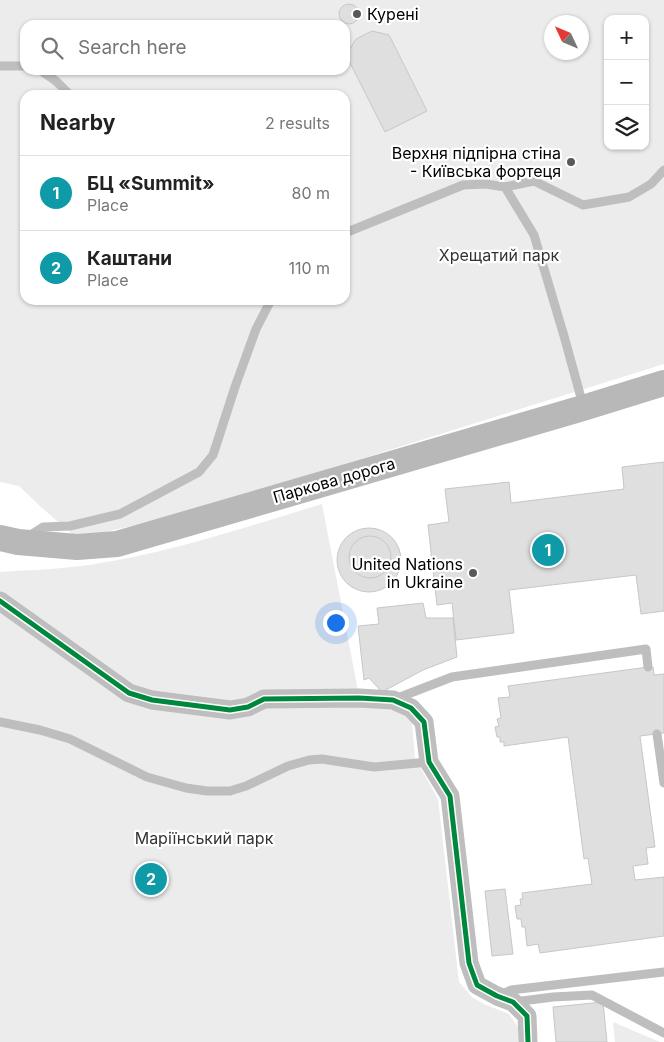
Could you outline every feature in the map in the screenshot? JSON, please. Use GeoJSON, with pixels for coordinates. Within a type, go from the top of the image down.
{"type":"FeatureCollection","features":[{"type":"Feature","properties":{"kind":"main road","name":"Паркова дорога"},"geometry":{"type":"LineString","coordinates":[[9,540],[77,547],[117,544],[664,383]]}},
{"type":"Feature","properties":{"kind":"street"},"geometry":{"type":"LineString","coordinates":[[0,601],[129,693],[152,700],[230,710],[248,707],[264,699],[359,698],[394,700],[412,708],[424,722],[429,762],[450,796],[469,962],[477,985],[505,999],[527,1016],[528,1042]]}},
{"type":"Feature","properties":{"kind":"lane"},"geometry":{"type":"LineString","coordinates":[[0,66],[20,66]]}},
{"type":"Feature","properties":{"kind":"lane"},"geometry":{"type":"LineString","coordinates":[[47,75],[65,90]]}},
{"type":"Feature","properties":{"kind":"lane"},"geometry":{"type":"LineString","coordinates":[[350,231],[464,185],[486,184],[505,187],[534,181],[583,205],[630,197],[651,184],[664,170]]}},
{"type":"Feature","properties":{"kind":"lane"},"geometry":{"type":"LineString","coordinates":[[505,187],[534,236],[583,408]]}},
{"type":"Feature","properties":{"kind":"lane"},"geometry":{"type":"LineString","coordinates":[[9,540],[43,527],[70,526],[120,514],[198,472],[213,455],[256,329],[268,305]]}},
{"type":"Feature","properties":{"kind":"lane"},"geometry":{"type":"LineString","coordinates":[[394,700],[452,677],[646,649],[648,667]]}},
{"type":"Feature","properties":{"kind":"lane"},"geometry":{"type":"LineString","coordinates":[[0,722],[40,730],[70,739],[147,777],[207,792],[230,791],[246,786],[288,766],[309,760],[341,761],[374,767],[429,762]]}},
{"type":"Feature","properties":{"kind":"lane"},"geometry":{"type":"LineString","coordinates":[[657,734],[664,783]]}},
{"type":"Feature","properties":{"kind":"lane"},"geometry":{"type":"LineString","coordinates":[[505,999],[511,990],[664,972]]}},
{"type":"Feature","properties":{"kind":"lane"},"geometry":{"type":"LineString","coordinates":[[505,999],[592,995],[664,1032]]}},
{"type":"Feature","properties":{"kind":"green space","name":"Хрещатий парк"},"geometry":{"type":"Polygon","coordinates":[[[0,0],[664,0],[664,364],[182,515],[100,533],[72,534],[19,486],[0,482],[0,0]]]}},
{"type":"Feature","properties":{"kind":"green space","name":"Маріїнський парк"},"geometry":{"type":"Polygon","coordinates":[[[322,504],[361,706],[399,710],[412,722],[415,758],[438,799],[459,982],[472,997],[509,1014],[518,1027],[518,1042],[0,1042],[0,572],[71,567],[124,559],[209,538],[322,504]]]}},
{"type":"Feature","properties":{"kind":"green space"},"geometry":{"type":"Polygon","coordinates":[[[613,1022],[660,1042],[615,1042],[613,1022]]]}},
{"type":"Feature","properties":{"kind":"building"},"geometry":{"type":"Polygon","coordinates":[[[345,5],[353,5],[358,10],[358,18],[353,23],[350,24],[350,20],[341,20],[340,18],[340,10],[345,5]]]}},
{"type":"Feature","properties":{"kind":"building"},"geometry":{"type":"Polygon","coordinates":[[[372,31],[389,35],[427,111],[385,132],[350,63],[350,49],[356,39],[372,31]]]}},
{"type":"Feature","properties":{"kind":"building"},"geometry":{"type":"Polygon","coordinates":[[[664,462],[664,611],[641,614],[636,575],[509,590],[514,633],[456,640],[452,603],[437,605],[428,525],[449,522],[445,489],[509,482],[511,503],[624,489],[622,467],[664,462]]]}},
{"type":"Feature","properties":{"kind":"building"},"geometry":{"type":"Polygon","coordinates":[[[363,528],[375,528],[392,537],[399,548],[401,560],[399,572],[392,583],[375,592],[363,592],[351,587],[342,578],[337,566],[337,554],[342,542],[351,533],[363,528]]]}},
{"type":"Feature","properties":{"kind":"building"},"geometry":{"type":"Polygon","coordinates":[[[374,536],[382,539],[388,545],[391,557],[388,569],[382,575],[366,578],[358,575],[352,569],[349,553],[352,545],[358,539],[374,536]]]}},
{"type":"Feature","properties":{"kind":"building"},"geometry":{"type":"Polygon","coordinates":[[[423,603],[426,618],[453,618],[457,657],[423,670],[382,692],[369,678],[364,680],[358,626],[379,624],[377,608],[423,603]]]}},
{"type":"Feature","properties":{"kind":"building"},"geometry":{"type":"Polygon","coordinates":[[[653,667],[654,675],[664,674],[664,733],[640,736],[655,847],[646,848],[648,864],[633,866],[635,880],[664,877],[664,936],[540,953],[538,944],[527,946],[525,927],[522,927],[521,919],[517,919],[515,906],[521,905],[522,893],[592,884],[588,858],[584,859],[568,737],[504,746],[504,742],[500,742],[500,737],[497,737],[495,727],[499,726],[497,719],[501,718],[498,698],[510,697],[508,686],[653,667]]]}},
{"type":"Feature","properties":{"kind":"building"},"geometry":{"type":"Polygon","coordinates":[[[505,889],[513,954],[492,956],[485,891],[505,889]]]}},
{"type":"Feature","properties":{"kind":"building"},"geometry":{"type":"Polygon","coordinates":[[[603,1002],[607,1042],[556,1042],[553,1007],[603,1002]]]}},
{"type":"Feature","properties":{"kind":"cycle path"},"geometry":{"type":"LineString","coordinates":[[0,601],[129,693],[152,700],[230,710],[248,707],[264,699],[359,698],[393,700],[411,708],[424,722],[429,762],[450,796],[469,963],[477,985],[513,1002],[527,1016],[528,1042]]}},
{"type":"Feature","properties":{"kind":"place","name":"Курені"},"geometry":{"type":"Point","coordinates":[357,14]}},
{"type":"Feature","properties":{"kind":"place","name":"Верхня підпірна стіна - Київська фортеця"},"geometry":{"type":"Point","coordinates":[571,162]}},
{"type":"Feature","properties":{"kind":"place","name":"БЦ «Summit»"},"geometry":{"type":"Point","coordinates":[548,550]}},
{"type":"Feature","properties":{"kind":"place","name":"United Nations in Ukraine"},"geometry":{"type":"Point","coordinates":[473,573]}},
{"type":"Feature","properties":{"kind":"place","name":"Каштани"},"geometry":{"type":"Point","coordinates":[151,879]}}]}
